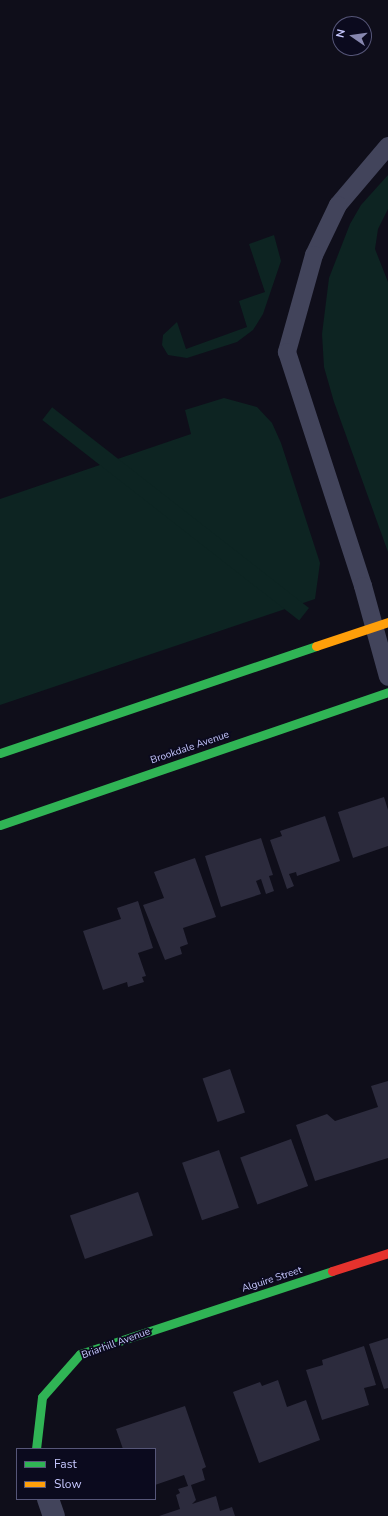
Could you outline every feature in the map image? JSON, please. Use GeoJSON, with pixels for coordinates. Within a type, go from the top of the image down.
{"type":"FeatureCollection","features":[{"type":"Feature","properties":{"kind":"main road"},"geometry":{"type":"LineString","coordinates":[[0,753],[381,624]]}},
{"type":"Feature","properties":{"kind":"main road","name":"Brookdale Avenue"},"geometry":{"type":"LineString","coordinates":[[0,825],[388,692]]}},
{"type":"Feature","properties":{"kind":"main road","name":"Alguire Street"},"geometry":{"type":"LineString","coordinates":[[163,1327],[388,1253]]}},
{"type":"Feature","properties":{"kind":"main road","name":"Briarhill Avenue"},"geometry":{"type":"LineString","coordinates":[[36,1448],[42,1397],[80,1354],[163,1327]]}},
{"type":"Feature","properties":{"kind":"street"},"geometry":{"type":"LineString","coordinates":[[48,1500],[54,1516]]}},
{"type":"Feature","properties":{"kind":"lane"},"geometry":{"type":"LineString","coordinates":[[388,146],[338,206],[314,255],[287,352],[381,624],[388,677]]}},
{"type":"Feature","properties":{"kind":"green space"},"geometry":{"type":"Polygon","coordinates":[[[388,175],[388,209],[378,229],[375,249],[388,282],[388,552],[334,402],[324,367],[322,334],[329,278],[350,224],[361,205],[388,175]]]}},
{"type":"Feature","properties":{"kind":"green space"},"geometry":{"type":"Polygon","coordinates":[[[274,235],[281,261],[263,314],[253,330],[237,342],[187,358],[168,355],[162,345],[163,335],[177,322],[186,349],[247,327],[239,301],[265,292],[249,244],[274,235]]]}},
{"type":"Feature","properties":{"kind":"green space"},"geometry":{"type":"Polygon","coordinates":[[[224,398],[257,407],[272,423],[281,443],[320,563],[315,599],[0,705],[0,499],[191,434],[185,410],[224,398]]]}},
{"type":"Feature","properties":{"kind":"green space"},"geometry":{"type":"Polygon","coordinates":[[[52,407],[309,608],[299,621],[42,420],[52,407]]]}},
{"type":"Feature","properties":{"kind":"building"},"geometry":{"type":"Polygon","coordinates":[[[384,797],[388,810],[388,846],[353,858],[338,812],[384,797]]]}},
{"type":"Feature","properties":{"kind":"building"},"geometry":{"type":"Polygon","coordinates":[[[325,816],[340,861],[297,876],[296,872],[289,874],[294,886],[287,889],[270,840],[282,836],[280,831],[325,816]]]}},
{"type":"Feature","properties":{"kind":"building"},"geometry":{"type":"Polygon","coordinates":[[[261,838],[273,875],[269,876],[274,891],[266,894],[261,879],[256,881],[261,894],[221,907],[205,856],[261,838]]]}},
{"type":"Feature","properties":{"kind":"building"},"geometry":{"type":"Polygon","coordinates":[[[195,858],[216,917],[183,928],[188,944],[180,947],[182,954],[165,960],[143,905],[164,898],[154,872],[195,858]]]}},
{"type":"Feature","properties":{"kind":"building"},"geometry":{"type":"Polygon","coordinates":[[[138,901],[153,948],[138,953],[146,976],[142,977],[144,982],[128,987],[127,982],[103,990],[83,931],[121,919],[117,908],[138,901]]]}},
{"type":"Feature","properties":{"kind":"building"},"geometry":{"type":"Polygon","coordinates":[[[230,1069],[245,1112],[218,1122],[203,1078],[230,1069]]]}},
{"type":"Feature","properties":{"kind":"building"},"geometry":{"type":"Polygon","coordinates":[[[388,1081],[388,1158],[315,1181],[296,1125],[327,1114],[335,1121],[378,1107],[371,1086],[388,1081]]]}},
{"type":"Feature","properties":{"kind":"building"},"geometry":{"type":"Polygon","coordinates":[[[291,1139],[308,1186],[257,1204],[240,1157],[291,1139]]]}},
{"type":"Feature","properties":{"kind":"building"},"geometry":{"type":"Polygon","coordinates":[[[219,1150],[239,1208],[202,1220],[182,1163],[219,1150]]]}},
{"type":"Feature","properties":{"kind":"building"},"geometry":{"type":"Polygon","coordinates":[[[138,1192],[153,1235],[85,1259],[70,1215],[138,1192]]]}},
{"type":"Feature","properties":{"kind":"building"},"geometry":{"type":"Polygon","coordinates":[[[388,1338],[388,1388],[384,1389],[369,1344],[388,1338]]]}},
{"type":"Feature","properties":{"kind":"building"},"geometry":{"type":"Polygon","coordinates":[[[364,1346],[376,1385],[364,1388],[369,1405],[322,1420],[306,1370],[323,1365],[322,1360],[364,1346]]]}},
{"type":"Feature","properties":{"kind":"building"},"geometry":{"type":"Polygon","coordinates":[[[278,1380],[287,1407],[306,1400],[320,1440],[259,1463],[233,1392],[260,1382],[262,1386],[278,1380]]]}},
{"type":"Feature","properties":{"kind":"building"},"geometry":{"type":"Polygon","coordinates":[[[185,1406],[206,1467],[202,1469],[205,1480],[191,1485],[196,1500],[192,1504],[216,1496],[220,1511],[232,1507],[235,1516],[159,1516],[180,1509],[176,1495],[180,1493],[178,1489],[188,1486],[184,1475],[156,1485],[156,1448],[123,1448],[116,1429],[185,1406]]]}},
{"type":"Feature","properties":{"kind":"traffic: fast"},"geometry":{"type":"LineString","coordinates":[[0,753],[316,646]]}},
{"type":"Feature","properties":{"kind":"traffic: fast"},"geometry":{"type":"LineString","coordinates":[[0,825],[388,692]]}},
{"type":"Feature","properties":{"kind":"traffic: fast"},"geometry":{"type":"LineString","coordinates":[[36,1448],[42,1397],[80,1354],[332,1271]]}},
{"type":"Feature","properties":{"kind":"traffic: slow"},"geometry":{"type":"LineString","coordinates":[[316,646],[388,622]]}},
{"type":"Feature","properties":{"kind":"traffic: jam"},"geometry":{"type":"LineString","coordinates":[[332,1271],[388,1253]]}}]}
